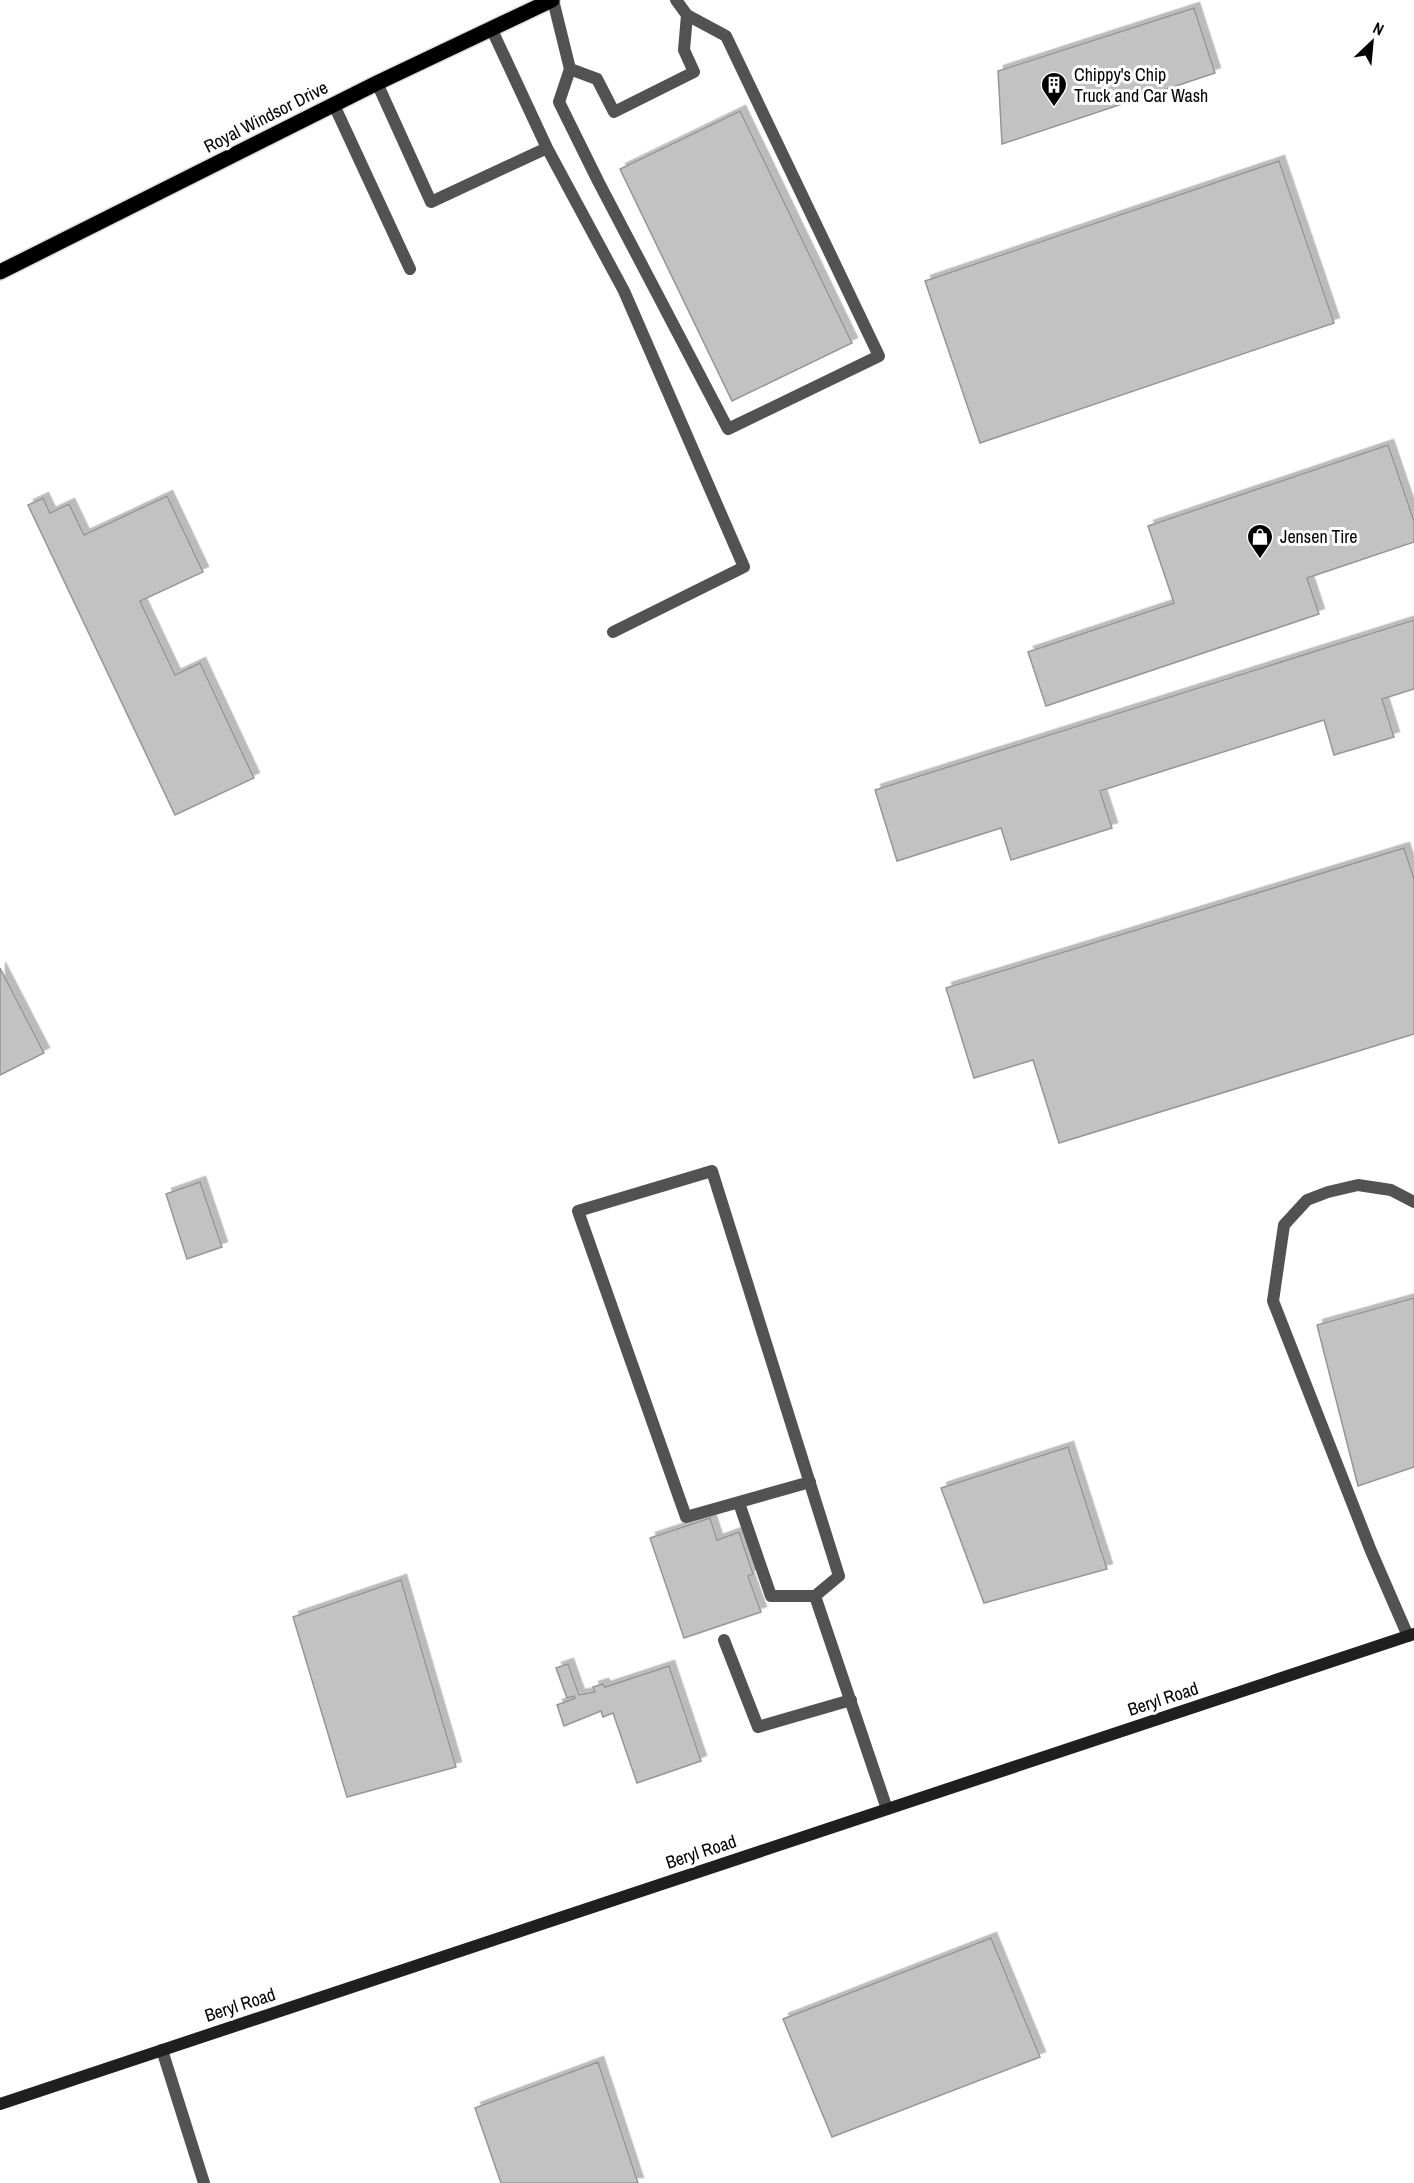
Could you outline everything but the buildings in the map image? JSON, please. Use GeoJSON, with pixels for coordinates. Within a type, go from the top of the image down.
{"type":"FeatureCollection","features":[{"type":"Feature","properties":{"kind":"main road","name":"Royal Windsor Drive"},"geometry":{"type":"LineString","coordinates":[[0,272],[334,105],[552,0]]}},
{"type":"Feature","properties":{"kind":"street","name":"Beryl Road"},"geometry":{"type":"LineString","coordinates":[[0,2104],[1411,1635]]}},
{"type":"Feature","properties":{"kind":"lane"},"geometry":{"type":"LineString","coordinates":[[552,0],[570,69],[559,102],[728,429],[879,356],[726,36],[687,15],[676,0]]}},
{"type":"Feature","properties":{"kind":"lane"},"geometry":{"type":"LineString","coordinates":[[570,69],[597,79],[614,112],[694,72],[684,50],[687,15]]}},
{"type":"Feature","properties":{"kind":"lane"},"geometry":{"type":"LineString","coordinates":[[492,30],[547,148],[624,291],[744,567],[613,632]]}},
{"type":"Feature","properties":{"kind":"lane"},"geometry":{"type":"LineString","coordinates":[[377,84],[431,202],[547,148]]}},
{"type":"Feature","properties":{"kind":"lane"},"geometry":{"type":"LineString","coordinates":[[334,105],[410,269]]}},
{"type":"Feature","properties":{"kind":"lane"},"geometry":{"type":"LineString","coordinates":[[739,1503],[771,1596],[816,1596],[839,1576],[810,1482],[712,1171],[578,1211],[686,1517],[810,1482]]}},
{"type":"Feature","properties":{"kind":"lane"},"geometry":{"type":"LineString","coordinates":[[1411,1635],[1371,1551],[1272,1301],[1284,1225],[1307,1200],[1358,1185],[1391,1190],[1414,1202]]}},
{"type":"Feature","properties":{"kind":"lane"},"geometry":{"type":"LineString","coordinates":[[816,1596],[887,1809]]}},
{"type":"Feature","properties":{"kind":"lane"},"geometry":{"type":"LineString","coordinates":[[724,1640],[758,1726],[851,1700]]}},
{"type":"Feature","properties":{"kind":"lane"},"geometry":{"type":"LineString","coordinates":[[162,2050],[204,2183]]}},
{"type":"Feature","properties":{"kind":"place","name":"Chippy's Chip Truck and Car Wash"},"geometry":{"type":"Point","coordinates":[1054,108]}},
{"type":"Feature","properties":{"kind":"place","name":"Jensen Tire"},"geometry":{"type":"Point","coordinates":[1260,560]}}]}
